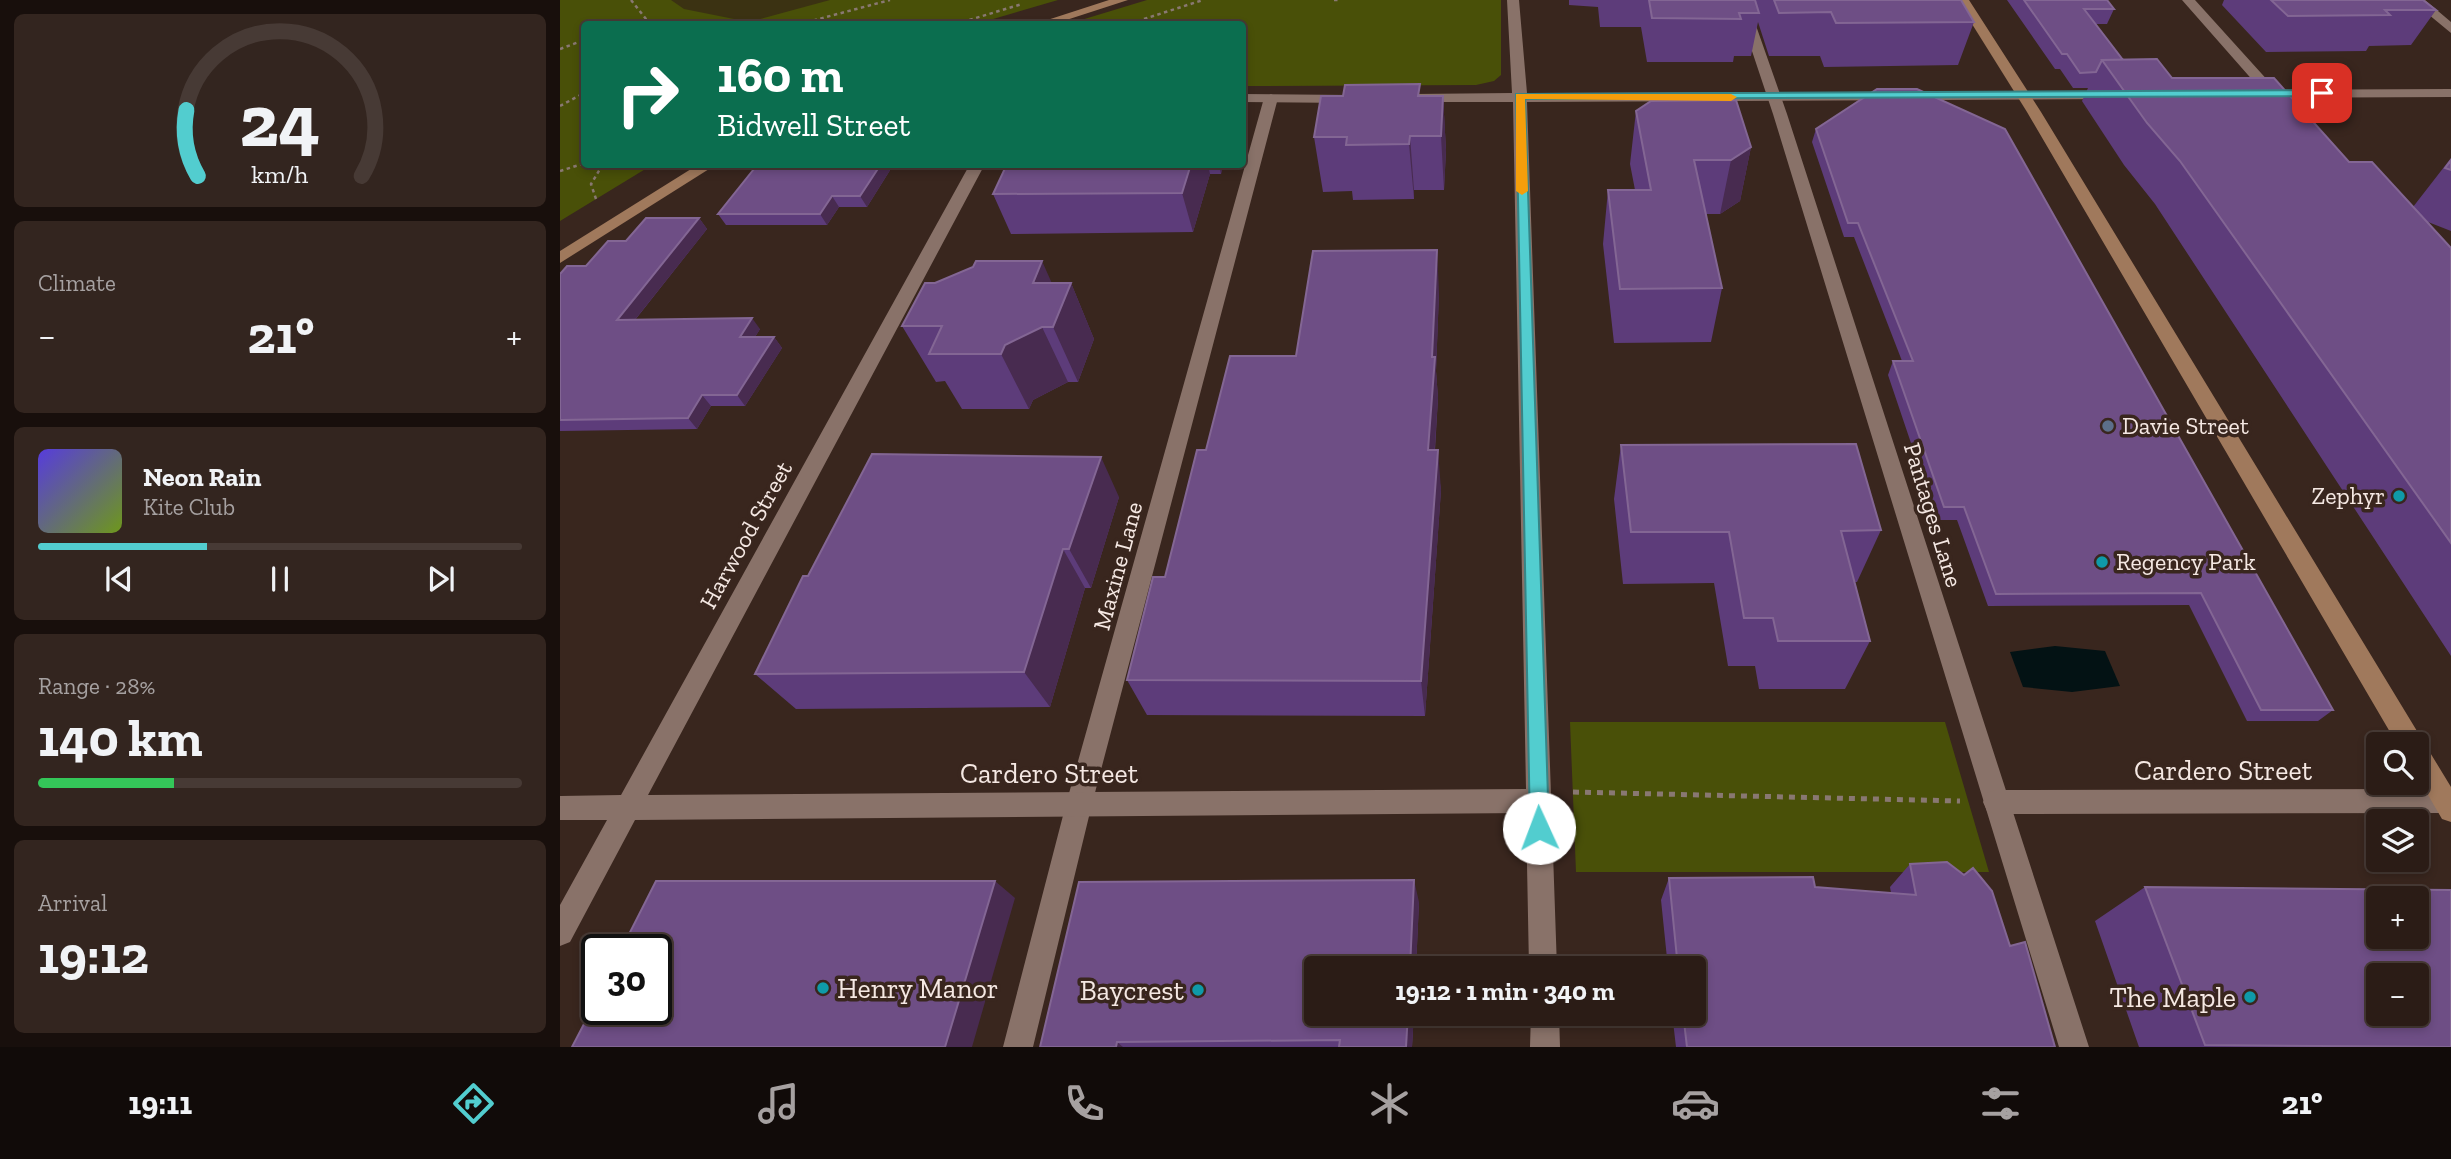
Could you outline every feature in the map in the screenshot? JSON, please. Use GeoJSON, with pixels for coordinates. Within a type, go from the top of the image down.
{"type":"FeatureCollection","features":[{"type":"Feature","properties":{"kind":"main road"},"geometry":{"type":"LineString","coordinates":[[1052,21],[1122,0]]}},
{"type":"Feature","properties":{"kind":"main road"},"geometry":{"type":"LineString","coordinates":[[1964,0],[2024,95],[2404,732]]}},
{"type":"Feature","properties":{"kind":"main road"},"geometry":{"type":"LineString","coordinates":[[560,258],[704,168]]}},
{"type":"Feature","properties":{"kind":"main road"},"geometry":{"type":"LineString","coordinates":[[2429,773],[2449,804]]}},
{"type":"Feature","properties":{"kind":"street"},"geometry":{"type":"LineString","coordinates":[[1513,0],[1520,96],[1544,956]]}},
{"type":"Feature","properties":{"kind":"street","name":"Pantages Lane"},"geometry":{"type":"LineString","coordinates":[[1741,0],[1996,802],[2014,851],[2074,1047]]}},
{"type":"Feature","properties":{"kind":"street"},"geometry":{"type":"LineString","coordinates":[[2188,0],[2289,112]]}},
{"type":"Feature","properties":{"kind":"street"},"geometry":{"type":"LineString","coordinates":[[2417,0],[2451,29]]}},
{"type":"Feature","properties":{"kind":"street"},"geometry":{"type":"LineString","coordinates":[[2244,94],[2451,93]]}},
{"type":"Feature","properties":{"kind":"street"},"geometry":{"type":"LineString","coordinates":[[1404,98],[2134,95]]}},
{"type":"Feature","properties":{"kind":"street"},"geometry":{"type":"LineString","coordinates":[[1246,99],[1364,99]]}},
{"type":"Feature","properties":{"kind":"street","name":"Maxine Lane"},"geometry":{"type":"LineString","coordinates":[[1018,1047],[1079,804],[1271,99]]}},
{"type":"Feature","properties":{"kind":"street","name":"Harwood Street"},"geometry":{"type":"LineString","coordinates":[[560,932],[976,168]]}},
{"type":"Feature","properties":{"kind":"street","name":"Cardero Street"},"geometry":{"type":"LineString","coordinates":[[560,808],[1538,801]]}},
{"type":"Feature","properties":{"kind":"street","name":"Cardero Street"},"geometry":{"type":"LineString","coordinates":[[1996,802],[2449,804]]}},
{"type":"Feature","properties":{"kind":"street"},"geometry":{"type":"LineString","coordinates":[[1545,1026],[1545,1047]]}},
{"type":"Feature","properties":{"kind":"path"},"geometry":{"type":"LineString","coordinates":[[631,0],[648,21]]}},
{"type":"Feature","properties":{"kind":"path"},"geometry":{"type":"LineString","coordinates":[[811,21],[890,0]]}},
{"type":"Feature","properties":{"kind":"path"},"geometry":{"type":"LineString","coordinates":[[1138,20],[1203,0]]}},
{"type":"Feature","properties":{"kind":"path"},"geometry":{"type":"LineString","coordinates":[[1334,0],[1341,0]]}},
{"type":"Feature","properties":{"kind":"path"},"geometry":{"type":"LineString","coordinates":[[966,21],[1023,4]]}},
{"type":"Feature","properties":{"kind":"path"},"geometry":{"type":"LineString","coordinates":[[560,49],[581,41]]}},
{"type":"Feature","properties":{"kind":"path"},"geometry":{"type":"LineString","coordinates":[[560,106],[581,95]]}},
{"type":"Feature","properties":{"kind":"path"},"geometry":{"type":"LineString","coordinates":[[560,171],[581,164]]}},
{"type":"Feature","properties":{"kind":"path"},"geometry":{"type":"LineString","coordinates":[[596,199],[591,184],[601,168]]}},
{"type":"Feature","properties":{"kind":"path"},"geometry":{"type":"LineString","coordinates":[[1600,791],[1948,801]]}},
{"type":"Feature","properties":{"kind":"green space"},"geometry":{"type":"Polygon","coordinates":[[[560,0],[1058,0],[986,21],[581,21],[581,168],[647,168],[560,221],[560,0]]]}},
{"type":"Feature","properties":{"kind":"green space"},"geometry":{"type":"Polygon","coordinates":[[[1147,0],[1501,0],[1501,75],[1494,81],[1476,85],[1246,86],[1246,21],[1078,21],[1147,0]]]}},
{"type":"Feature","properties":{"kind":"green space"},"geometry":{"type":"Polygon","coordinates":[[[1570,722],[1945,722],[1989,872],[1576,872],[1570,722]]]}},
{"type":"Feature","properties":{"kind":"sand"},"geometry":{"type":"Polygon","coordinates":[[[671,0],[830,0],[753,21],[684,9],[671,0]]]}},
{"type":"Feature","properties":{"kind":"shaded area"},"geometry":{"type":"Polygon","coordinates":[[[2055,646],[2105,651],[2120,686],[2072,692],[2023,687],[2010,652],[2055,646]]]}},
{"type":"Feature","properties":{"kind":"building"},"geometry":{"type":"Polygon","coordinates":[[[1649,0],[1755,0],[1759,13],[1739,13],[1741,19],[1652,18],[1649,0]]]}},
{"type":"Feature","properties":{"kind":"building"},"geometry":{"type":"Polygon","coordinates":[[[1774,0],[1961,0],[1974,22],[1836,23],[1831,12],[1779,13],[1774,0]]]}},
{"type":"Feature","properties":{"kind":"building"},"geometry":{"type":"Polygon","coordinates":[[[2024,0],[2107,0],[2114,9],[2084,9],[2123,60],[2102,60],[2096,72],[2080,73],[2067,54],[2062,54],[2024,0]]]}},
{"type":"Feature","properties":{"kind":"building"},"geometry":{"type":"Polygon","coordinates":[[[2271,0],[2423,0],[2436,10],[2385,10],[2390,15],[2288,16],[2271,0]]]}},
{"type":"Feature","properties":{"kind":"building"},"geometry":{"type":"Polygon","coordinates":[[[2157,59],[2172,78],[2274,78],[2349,162],[2372,162],[2451,248],[2451,543],[2180,161],[2147,123],[2102,60],[2157,59]]]}},
{"type":"Feature","properties":{"kind":"building"},"geometry":{"type":"Polygon","coordinates":[[[1420,84],[1418,96],[1443,96],[1441,136],[1410,136],[1409,144],[1346,145],[1347,137],[1314,137],[1321,96],[1343,96],[1345,85],[1420,84]]]}},
{"type":"Feature","properties":{"kind":"building"},"geometry":{"type":"Polygon","coordinates":[[[1877,89],[1917,89],[2005,129],[2333,710],[2261,710],[2201,593],[1996,594],[1964,507],[1944,507],[1893,361],[1913,361],[1858,223],[1848,223],[1816,129],[1877,89]]]}},
{"type":"Feature","properties":{"kind":"building"},"geometry":{"type":"Polygon","coordinates":[[[1736,100],[1751,147],[1731,160],[1694,160],[1722,288],[1620,289],[1608,190],[1651,190],[1636,111],[1651,101],[1736,100]]]}},
{"type":"Feature","properties":{"kind":"building"},"geometry":{"type":"Polygon","coordinates":[[[755,168],[878,168],[860,196],[832,196],[820,214],[718,214],[755,168]]]}},
{"type":"Feature","properties":{"kind":"building"},"geometry":{"type":"Polygon","coordinates":[[[1005,168],[1190,168],[1182,193],[993,194],[1005,168]]]}},
{"type":"Feature","properties":{"kind":"building"},"geometry":{"type":"Polygon","coordinates":[[[646,218],[699,218],[617,320],[752,318],[740,337],[774,337],[737,395],[702,395],[688,418],[560,420],[560,274],[567,266],[586,266],[608,241],[626,241],[646,218]]]}},
{"type":"Feature","properties":{"kind":"building"},"geometry":{"type":"Polygon","coordinates":[[[1437,250],[1432,357],[1435,357],[1428,450],[1438,450],[1421,681],[1127,680],[1153,577],[1165,577],[1197,450],[1206,450],[1230,356],[1296,356],[1313,251],[1437,250]]]}},
{"type":"Feature","properties":{"kind":"building"},"geometry":{"type":"Polygon","coordinates":[[[976,261],[1042,261],[1033,283],[1071,283],[1053,327],[1042,327],[1005,345],[1001,354],[929,354],[942,326],[902,326],[925,283],[935,283],[973,267],[976,261]]]}},
{"type":"Feature","properties":{"kind":"building"},"geometry":{"type":"Polygon","coordinates":[[[1856,444],[1881,530],[1841,531],[1870,641],[1778,641],[1773,618],[1744,618],[1729,532],[1631,532],[1621,445],[1856,444]]]}},
{"type":"Feature","properties":{"kind":"building"},"geometry":{"type":"Polygon","coordinates":[[[872,454],[1101,457],[1069,549],[1063,549],[1024,672],[755,674],[803,576],[808,576],[872,454]]]}},
{"type":"Feature","properties":{"kind":"building"},"geometry":{"type":"Polygon","coordinates":[[[1947,862],[1964,875],[1973,868],[1992,891],[2010,946],[2025,942],[2055,1047],[1687,1047],[1685,1026],[1706,1026],[1706,956],[1677,956],[1669,878],[1813,877],[1815,887],[1916,895],[1910,864],[1947,862]]]}},
{"type":"Feature","properties":{"kind":"building","name":"Baycrest"},"geometry":{"type":"Polygon","coordinates":[[[1414,880],[1411,956],[1304,956],[1304,1026],[1407,1026],[1406,1047],[1339,1047],[1340,1040],[1117,1042],[1116,1047],[1040,1047],[1079,882],[1414,880]]]}},
{"type":"Feature","properties":{"kind":"building","name":"Henry Manor"},"geometry":{"type":"Polygon","coordinates":[[[656,881],[995,881],[945,1047],[572,1047],[583,1025],[672,1025],[672,934],[629,934],[656,881]]]}},
{"type":"Feature","properties":{"kind":"building","name":"The Maple"},"geometry":{"type":"Polygon","coordinates":[[[2145,887],[2366,889],[2366,949],[2429,949],[2429,890],[2451,890],[2451,1047],[2205,1045],[2145,887]]]}},
{"type":"Feature","properties":{"kind":"slow traffic"},"geometry":{"type":"LineString","coordinates":[[1522,191],[1520,96],[1731,97]]}},
{"type":"Feature","properties":{"kind":"place","name":"Davie Street"},"geometry":{"type":"Point","coordinates":[2108,426]}},
{"type":"Feature","properties":{"kind":"place","name":"Zephyr"},"geometry":{"type":"Point","coordinates":[2399,496]}},
{"type":"Feature","properties":{"kind":"place","name":"Regency Park"},"geometry":{"type":"Point","coordinates":[2102,562]}},
{"type":"Feature","properties":{"kind":"place","name":"Henry Manor"},"geometry":{"type":"Point","coordinates":[823,988]}},
{"type":"Feature","properties":{"kind":"place","name":"Baycrest"},"geometry":{"type":"Point","coordinates":[1198,990]}},
{"type":"Feature","properties":{"kind":"place","name":"The Maple"},"geometry":{"type":"Point","coordinates":[2250,997]}},
{"type":"Feature","properties":{"kind":"route"},"geometry":{"type":"LineString","coordinates":[[1539,828],[1520,96],[1773,98],[2322,93]]}}]}
